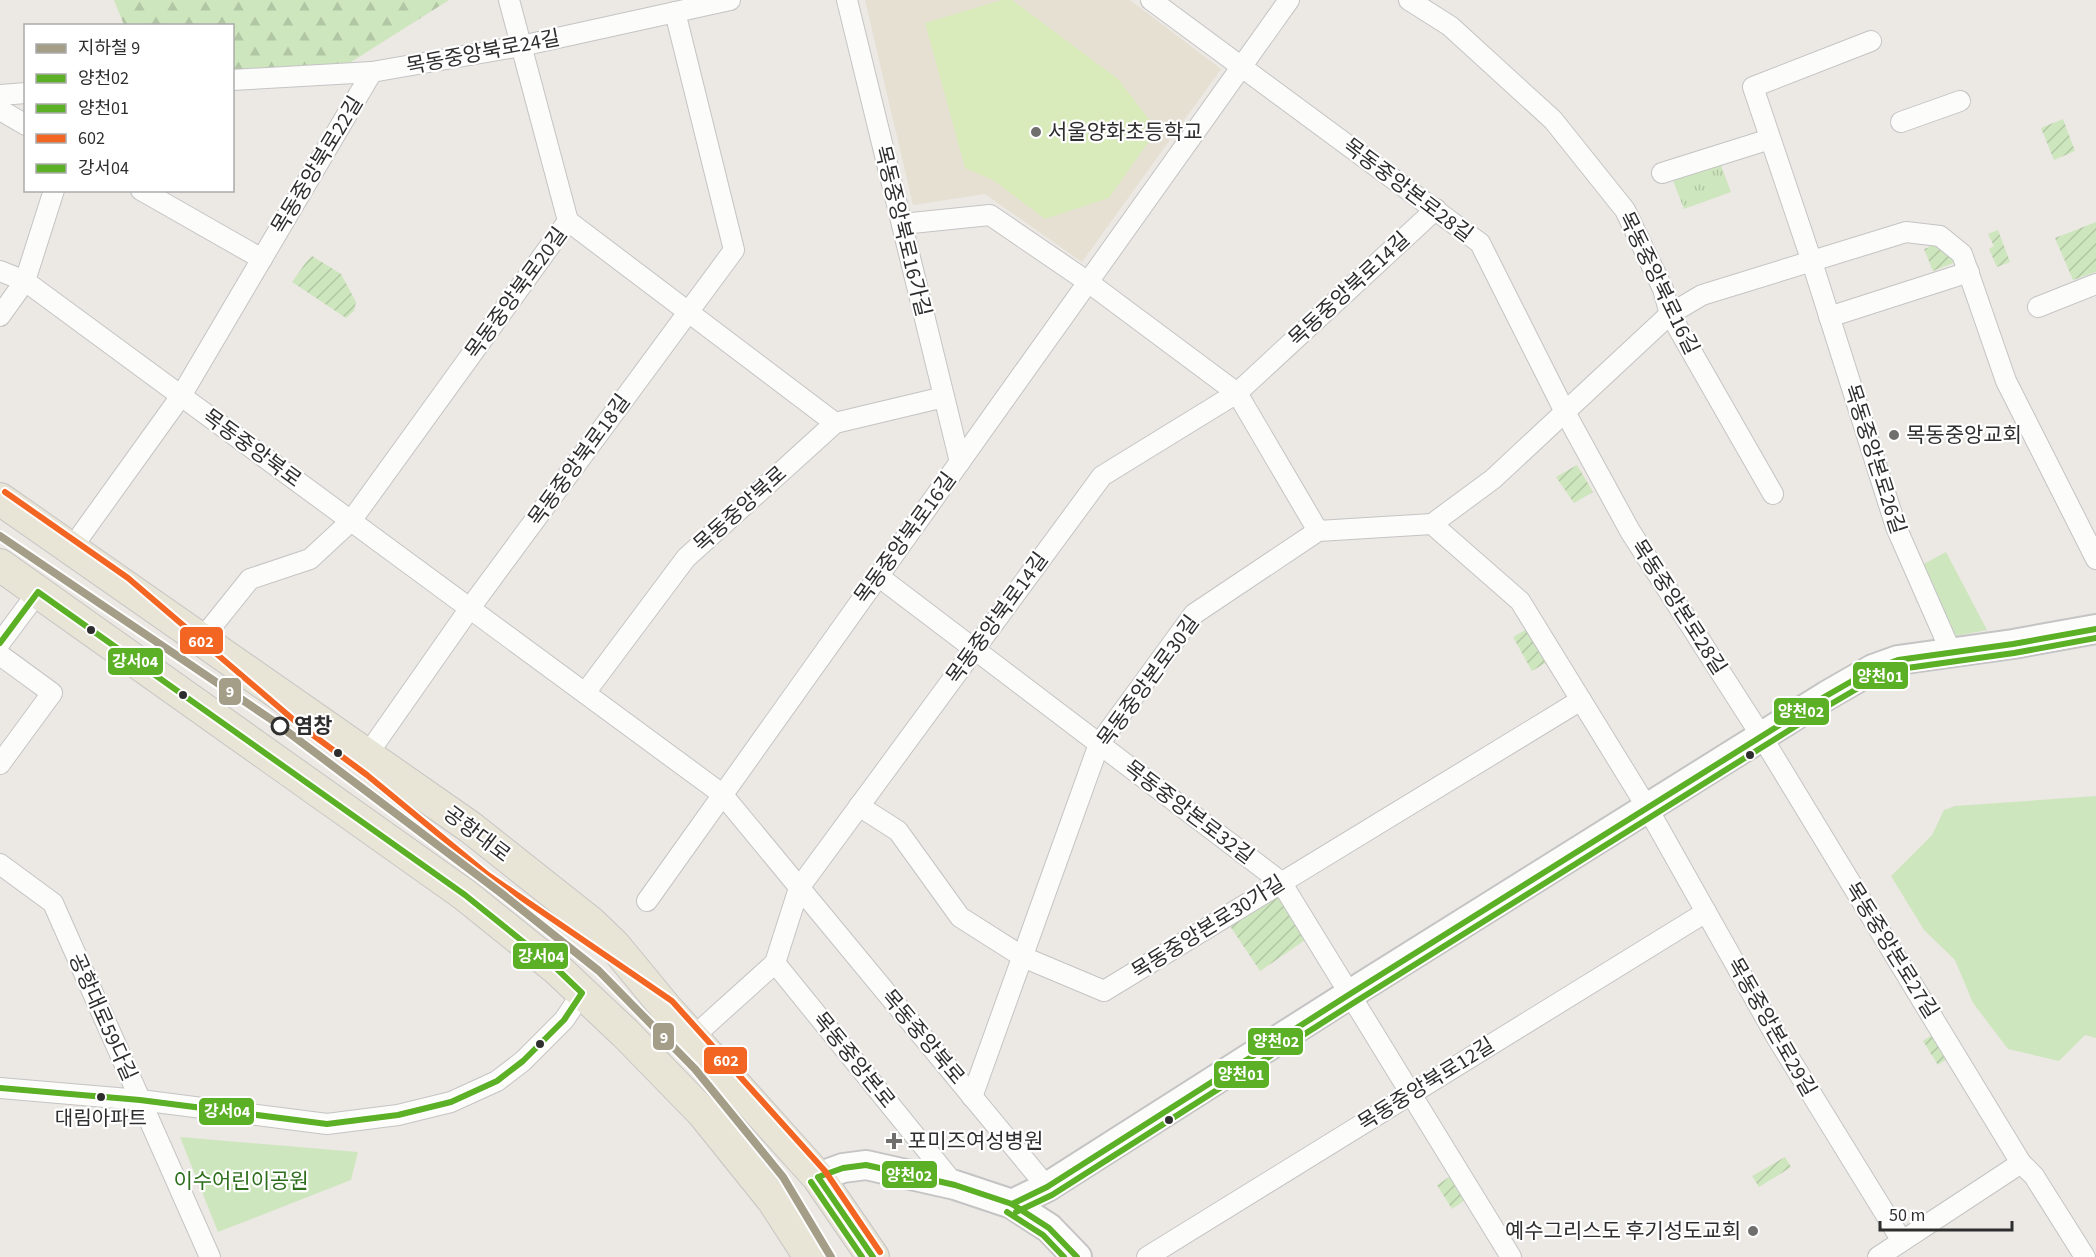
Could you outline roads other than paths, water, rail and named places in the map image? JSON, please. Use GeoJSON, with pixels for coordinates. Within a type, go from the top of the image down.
{"type":"FeatureCollection","features":[{"type":"Feature","properties":{"kind":"main road","name":"공항대로"},"geometry":{"type":"LineString","coordinates":[[0,499],[471,827],[590,922],[614,945],[818,1177],[873,1257]]}},
{"type":"Feature","properties":{"kind":"main road"},"geometry":{"type":"LineString","coordinates":[[0,565],[465,896],[557,969],[625,1033],[703,1113],[773,1200],[810,1257]]}},
{"type":"Feature","properties":{"kind":"street","name":"목동중앙북로20길"},"geometry":{"type":"LineString","coordinates":[[351,521],[568,221],[509,0]]}},
{"type":"Feature","properties":{"kind":"street","name":"목동중앙북로24길"},"geometry":{"type":"LineString","coordinates":[[234,80],[372,72],[521,46],[730,0]]}},
{"type":"Feature","properties":{"kind":"street","name":"목동중앙북로16가길"},"geometry":{"type":"LineString","coordinates":[[847,0],[960,462]]}},
{"type":"Feature","properties":{"kind":"street"},"geometry":{"type":"LineString","coordinates":[[1151,0],[1242,66]]}},
{"type":"Feature","properties":{"kind":"street","name":"목동중앙북로16길"},"geometry":{"type":"LineString","coordinates":[[722,794],[1289,0]]}},
{"type":"Feature","properties":{"kind":"street","name":"목동중앙북로16길"},"geometry":{"type":"LineString","coordinates":[[1409,0],[1450,26],[1553,120],[1625,210],[1663,289],[1670,314],[1773,494]]}},
{"type":"Feature","properties":{"kind":"street","name":"목동중앙북로18길"},"geometry":{"type":"LineString","coordinates":[[470,608],[734,249],[675,12]]}},
{"type":"Feature","properties":{"kind":"street","name":"목동중앙본로26길"},"geometry":{"type":"LineString","coordinates":[[1871,41],[1753,87],[1812,262],[1896,527],[1951,652]]}},
{"type":"Feature","properties":{"kind":"street","name":"목동중앙본로28길"},"geometry":{"type":"LineString","coordinates":[[1242,66],[1480,243],[1565,412],[1630,531],[1762,737]]}},
{"type":"Feature","properties":{"kind":"street","name":"목동중앙북로22길"},"geometry":{"type":"LineString","coordinates":[[181,396],[372,72]]}},
{"type":"Feature","properties":{"kind":"street"},"geometry":{"type":"LineString","coordinates":[[0,95],[24,93]]}},
{"type":"Feature","properties":{"kind":"street"},"geometry":{"type":"LineString","coordinates":[[1901,122],[1960,101]]}},
{"type":"Feature","properties":{"kind":"street"},"geometry":{"type":"LineString","coordinates":[[0,110],[24,124]]}},
{"type":"Feature","properties":{"kind":"street"},"geometry":{"type":"LineString","coordinates":[[1662,173],[1770,138]]}},
{"type":"Feature","properties":{"kind":"street"},"geometry":{"type":"LineString","coordinates":[[0,316],[25,281],[53,192]]}},
{"type":"Feature","properties":{"kind":"street","name":"목동중앙북로22길"},"geometry":{"type":"LineString","coordinates":[[145,192],[262,259]]}},
{"type":"Feature","properties":{"kind":"street","name":"목동중앙북로14길"},"geometry":{"type":"LineString","coordinates":[[799,888],[1101,476],[1237,393],[1436,209]]}},
{"type":"Feature","properties":{"kind":"street"},"geometry":{"type":"LineString","coordinates":[[902,224],[990,215],[1088,282],[1237,393],[1318,531],[1432,524],[1493,479],[1670,314],[1702,295],[1906,231],[1940,236],[1962,254],[2006,381],[2096,560]]}},
{"type":"Feature","properties":{"kind":"street"},"geometry":{"type":"LineString","coordinates":[[568,221],[835,423]]}},
{"type":"Feature","properties":{"kind":"street","name":"목동중앙북로"},"geometry":{"type":"LineString","coordinates":[[0,270],[25,281],[722,794],[1047,1187]]}},
{"type":"Feature","properties":{"kind":"street"},"geometry":{"type":"LineString","coordinates":[[1829,317],[1969,272]]}},
{"type":"Feature","properties":{"kind":"street"},"geometry":{"type":"LineString","coordinates":[[2038,307],[2096,284]]}},
{"type":"Feature","properties":{"kind":"street","name":"목동중앙북로"},"geometry":{"type":"LineString","coordinates":[[71,549],[181,396]]}},
{"type":"Feature","properties":{"kind":"street","name":"목동중앙북로"},"geometry":{"type":"LineString","coordinates":[[585,693],[686,558],[835,423],[944,397]]}},
{"type":"Feature","properties":{"kind":"street"},"geometry":{"type":"LineString","coordinates":[[201,640],[250,579],[310,559],[351,521]]}},
{"type":"Feature","properties":{"kind":"street"},"geometry":{"type":"LineString","coordinates":[[1432,524],[1520,601],[1648,809]]}},
{"type":"Feature","properties":{"kind":"street","name":"목동중앙본로30길"},"geometry":{"type":"LineString","coordinates":[[972,1097],[1100,744],[1194,614],[1318,531]]}},
{"type":"Feature","properties":{"kind":"street","name":"목동중앙본로32길"},"geometry":{"type":"LineString","coordinates":[[878,576],[1281,882],[1511,1257]]}},
{"type":"Feature","properties":{"kind":"street"},"geometry":{"type":"LineString","coordinates":[[0,643],[38,592]]}},
{"type":"Feature","properties":{"kind":"street"},"geometry":{"type":"LineString","coordinates":[[367,755],[470,608]]}},
{"type":"Feature","properties":{"kind":"street"},"geometry":{"type":"LineString","coordinates":[[1012,1204],[1047,1187],[1350,994],[1873,669],[1898,660],[2096,629]]}},
{"type":"Feature","properties":{"kind":"street"},"geometry":{"type":"LineString","coordinates":[[0,654],[52,693],[0,764]]}},
{"type":"Feature","properties":{"kind":"street","name":"목동중앙본로30가길"},"geometry":{"type":"LineString","coordinates":[[860,806],[898,831],[960,917],[1023,957],[1104,990],[1581,700]]}},
{"type":"Feature","properties":{"kind":"street","name":"목동중앙본로27길"},"geometry":{"type":"LineString","coordinates":[[1762,737],[2021,1163],[2034,1176],[2085,1257]]}},
{"type":"Feature","properties":{"kind":"street"},"geometry":{"type":"LineString","coordinates":[[647,902],[722,794]]}},
{"type":"Feature","properties":{"kind":"street","name":"목동중앙본로29길"},"geometry":{"type":"LineString","coordinates":[[1648,809],[1777,1038],[1902,1242]]}},
{"type":"Feature","properties":{"kind":"street","name":"공항대로59다길"},"geometry":{"type":"LineString","coordinates":[[0,864],[53,903],[210,1257]]}},
{"type":"Feature","properties":{"kind":"street"},"geometry":{"type":"LineString","coordinates":[[693,1037],[775,963],[799,888]]}},
{"type":"Feature","properties":{"kind":"street","name":"목동중앙북로12길"},"geometry":{"type":"LineString","coordinates":[[1147,1257],[1706,912]]}},
{"type":"Feature","properties":{"kind":"street","name":"목동중앙본로"},"geometry":{"type":"LineString","coordinates":[[775,963],[955,1185]]}},
{"type":"Feature","properties":{"kind":"street"},"geometry":{"type":"LineString","coordinates":[[0,1088],[140,1100],[327,1124],[398,1115],[451,1102],[497,1081],[522,1061],[564,1020],[582,993]]}},
{"type":"Feature","properties":{"kind":"street"},"geometry":{"type":"LineString","coordinates":[[1878,1257],[2021,1163]]}},
{"type":"Feature","properties":{"kind":"street"},"geometry":{"type":"LineString","coordinates":[[818,1177],[843,1168],[866,1165],[955,1185],[1012,1204],[1049,1228],[1077,1257]]}},
{"type":"Feature","properties":{"kind":"metro line","name":"9"},"geometry":{"type":"LineString","coordinates":[[0,536],[272,720],[501,893],[599,971],[695,1069],[783,1177],[831,1257]]}},
{"type":"Feature","properties":{"kind":"place","name":"서울양화초등학교"},"geometry":{"type":"Point","coordinates":[1036,132]}},
{"type":"Feature","properties":{"kind":"place","name":"목동중앙교회"},"geometry":{"type":"Point","coordinates":[1894,435]}},
{"type":"Feature","properties":{"kind":"place","name":"염창"},"geometry":{"type":"Point","coordinates":[280,726]}},
{"type":"Feature","properties":{"kind":"place","name":"대림아파트"},"geometry":{"type":"Point","coordinates":[101,1097]}},
{"type":"Feature","properties":{"kind":"place","name":"포미즈여성병원"},"geometry":{"type":"Point","coordinates":[894,1141]}},
{"type":"Feature","properties":{"kind":"place","name":"예수그리스도 후기성도교회"},"geometry":{"type":"Point","coordinates":[1753,1231]}},
{"type":"Feature","properties":{"kind":"park label","name":"이수어린이공원"},"geometry":{"type":"Point","coordinates":[241,1181]}}]}
